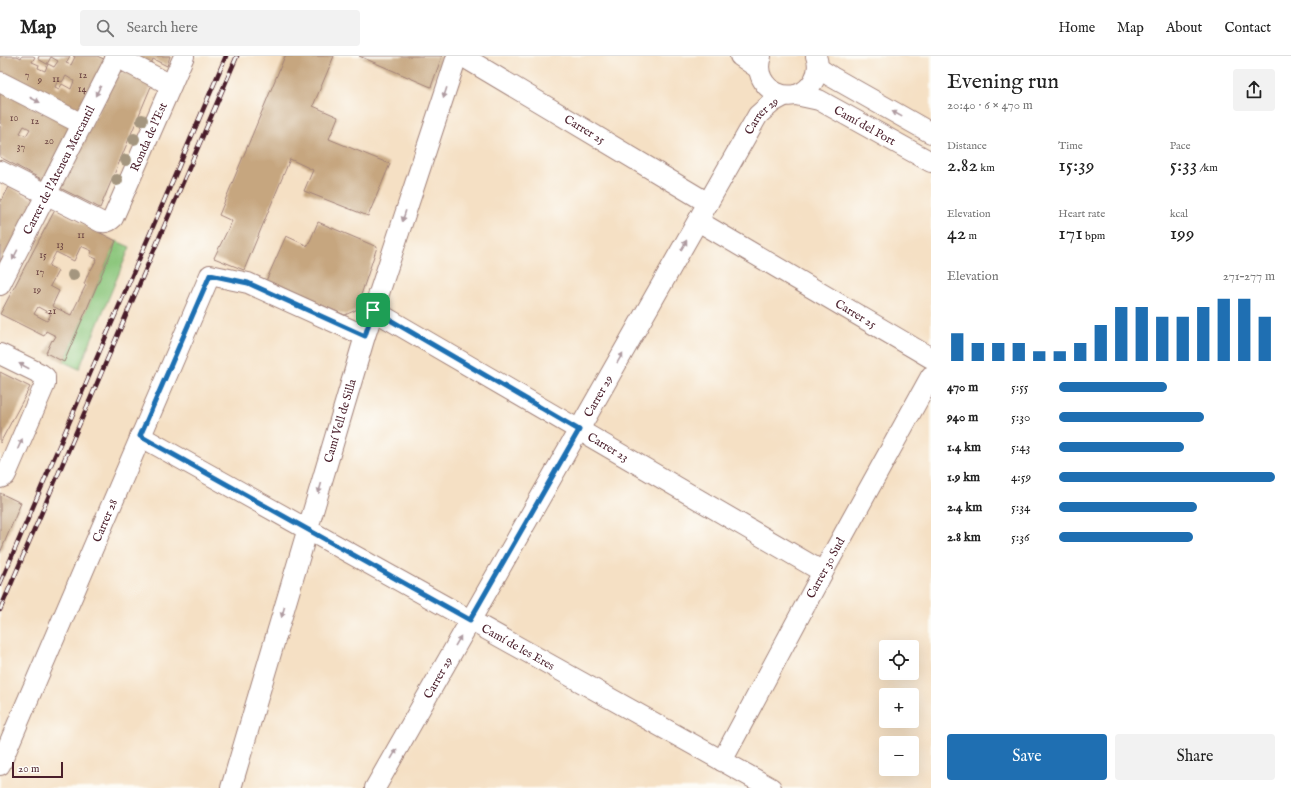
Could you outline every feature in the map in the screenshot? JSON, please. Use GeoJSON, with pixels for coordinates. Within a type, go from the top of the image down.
{"type":"FeatureCollection","features":[{"type":"Feature","properties":{"kind":"street"},"geometry":{"type":"LineString","coordinates":[[116,56],[171,84]]}},
{"type":"Feature","properties":{"kind":"street","name":"Carrer de l'Ateneu Mercantil"},"geometry":{"type":"LineString","coordinates":[[0,285],[116,56]]}},
{"type":"Feature","properties":{"kind":"street","name":"Ronda de l'Est"},"geometry":{"type":"LineString","coordinates":[[46,195],[101,222],[109,222],[113,218],[184,56]]}},
{"type":"Feature","properties":{"kind":"street","name":"Camí Vell de Silla"},"geometry":{"type":"LineString","coordinates":[[231,788],[373,310],[457,56]]}},
{"type":"Feature","properties":{"kind":"street","name":"Carrer 25"},"geometry":{"type":"LineString","coordinates":[[462,56],[708,203]]}},
{"type":"Feature","properties":{"kind":"street"},"geometry":{"type":"LineString","coordinates":[[740,56],[760,63]]}},
{"type":"Feature","properties":{"kind":"street"},"geometry":{"type":"LineString","coordinates":[[817,62],[832,77],[931,133]]}},
{"type":"Feature","properties":{"kind":"street","name":"Carrer 29"},"geometry":{"type":"LineString","coordinates":[[375,788],[758,115],[773,102],[804,91],[812,85],[816,77],[817,62]]}},
{"type":"Feature","properties":{"kind":"street","name":"Camí del Port"},"geometry":{"type":"LineString","coordinates":[[760,63],[762,79],[767,87],[775,93],[819,100],[931,162]]}},
{"type":"Feature","properties":{"kind":"street"},"geometry":{"type":"LineString","coordinates":[[0,82],[82,124]]}},
{"type":"Feature","properties":{"kind":"street"},"geometry":{"type":"LineString","coordinates":[[0,171],[46,195]]}},
{"type":"Feature","properties":{"kind":"street","name":"Carrer 25"},"geometry":{"type":"LineString","coordinates":[[698,221],[931,358]]}},
{"type":"Feature","properties":{"kind":"street","name":"Carrer 28"},"geometry":{"type":"LineString","coordinates":[[0,765],[210,275],[248,283],[365,336]]}},
{"type":"Feature","properties":{"kind":"street","name":"Carrer 23"},"geometry":{"type":"LineString","coordinates":[[373,310],[823,572]]}},
{"type":"Feature","properties":{"kind":"street"},"geometry":{"type":"LineString","coordinates":[[0,354],[41,374],[45,381],[45,387],[7,472],[1,478]]}},
{"type":"Feature","properties":{"kind":"street","name":"Carrer 30 Sud"},"geometry":{"type":"LineString","coordinates":[[722,761],[823,572],[931,376]]}},
{"type":"Feature","properties":{"kind":"street","name":"Camí de les Eres"},"geometry":{"type":"LineString","coordinates":[[140,436],[771,788]]}},
{"type":"Feature","properties":{"kind":"green space"},"geometry":{"type":"Polygon","coordinates":[[[116,241],[130,247],[79,369],[64,362],[116,241]]]}},
{"type":"Feature","properties":{"kind":"building"},"geometry":{"type":"Polygon","coordinates":[[[0,56],[17,56],[21,58],[22,56],[33,56],[35,57],[32,62],[39,65],[38,68],[45,71],[48,64],[54,67],[58,61],[51,57],[47,64],[38,59],[39,56],[70,56],[66,63],[71,65],[75,57],[73,56],[97,56],[106,60],[79,113],[0,72],[0,56]],[[66,76],[62,82],[58,80],[55,87],[59,89],[62,84],[71,89],[74,81],[66,76]]]}},
{"type":"Feature","properties":{"kind":"building"},"geometry":{"type":"Polygon","coordinates":[[[131,56],[170,56],[167,66],[153,59],[150,66],[131,56]]]}},
{"type":"Feature","properties":{"kind":"building"},"geometry":{"type":"Polygon","coordinates":[[[285,56],[334,56],[313,106],[338,117],[329,139],[390,164],[368,216],[304,191],[313,170],[290,159],[244,270],[214,258],[232,221],[219,215],[285,56]]]}},
{"type":"Feature","properties":{"kind":"building"},"geometry":{"type":"Polygon","coordinates":[[[359,56],[442,56],[431,87],[359,56]]]}},
{"type":"Feature","properties":{"kind":"building"},"geometry":{"type":"Polygon","coordinates":[[[127,71],[152,84],[100,208],[60,188],[117,74],[127,71]]]}},
{"type":"Feature","properties":{"kind":"building"},"geometry":{"type":"Polygon","coordinates":[[[0,90],[73,127],[45,181],[0,157],[0,128],[2,124],[0,123],[0,90]],[[24,126],[20,133],[26,136],[30,129],[24,126]]]}},
{"type":"Feature","properties":{"kind":"building"},"geometry":{"type":"Polygon","coordinates":[[[9,187],[35,200],[0,267],[0,199],[2,200],[9,187]]]}},
{"type":"Feature","properties":{"kind":"building"},"geometry":{"type":"Polygon","coordinates":[[[55,210],[116,241],[64,362],[46,353],[52,340],[53,341],[56,336],[46,331],[44,336],[0,314],[55,210]],[[81,246],[74,261],[56,252],[49,266],[58,271],[50,286],[59,291],[52,306],[71,315],[86,285],[84,284],[90,269],[91,270],[97,259],[90,256],[92,251],[81,246]],[[38,307],[34,314],[47,321],[51,314],[38,307]]]}},
{"type":"Feature","properties":{"kind":"building"},"geometry":{"type":"Polygon","coordinates":[[[318,222],[377,247],[356,310],[345,315],[266,281],[286,236],[308,246],[318,222]]]}},
{"type":"Feature","properties":{"kind":"building"},"geometry":{"type":"Polygon","coordinates":[[[0,372],[30,387],[0,443],[0,372]]]}},
{"type":"Feature","properties":{"kind":"building"},"geometry":{"type":"Polygon","coordinates":[[[0,493],[21,503],[0,553],[0,493]]]}},
{"type":"Feature","properties":{"kind":"railway"},"geometry":{"type":"LineString","coordinates":[[0,584],[226,56]]}},
{"type":"Feature","properties":{"kind":"railway"},"geometry":{"type":"LineString","coordinates":[[0,610],[237,56]]}},
{"type":"Feature","properties":{"kind":"route"},"geometry":{"type":"LineString","coordinates":[[210,275],[248,283],[365,336],[373,310],[579,430],[470,620],[140,436],[210,275]]}}]}
